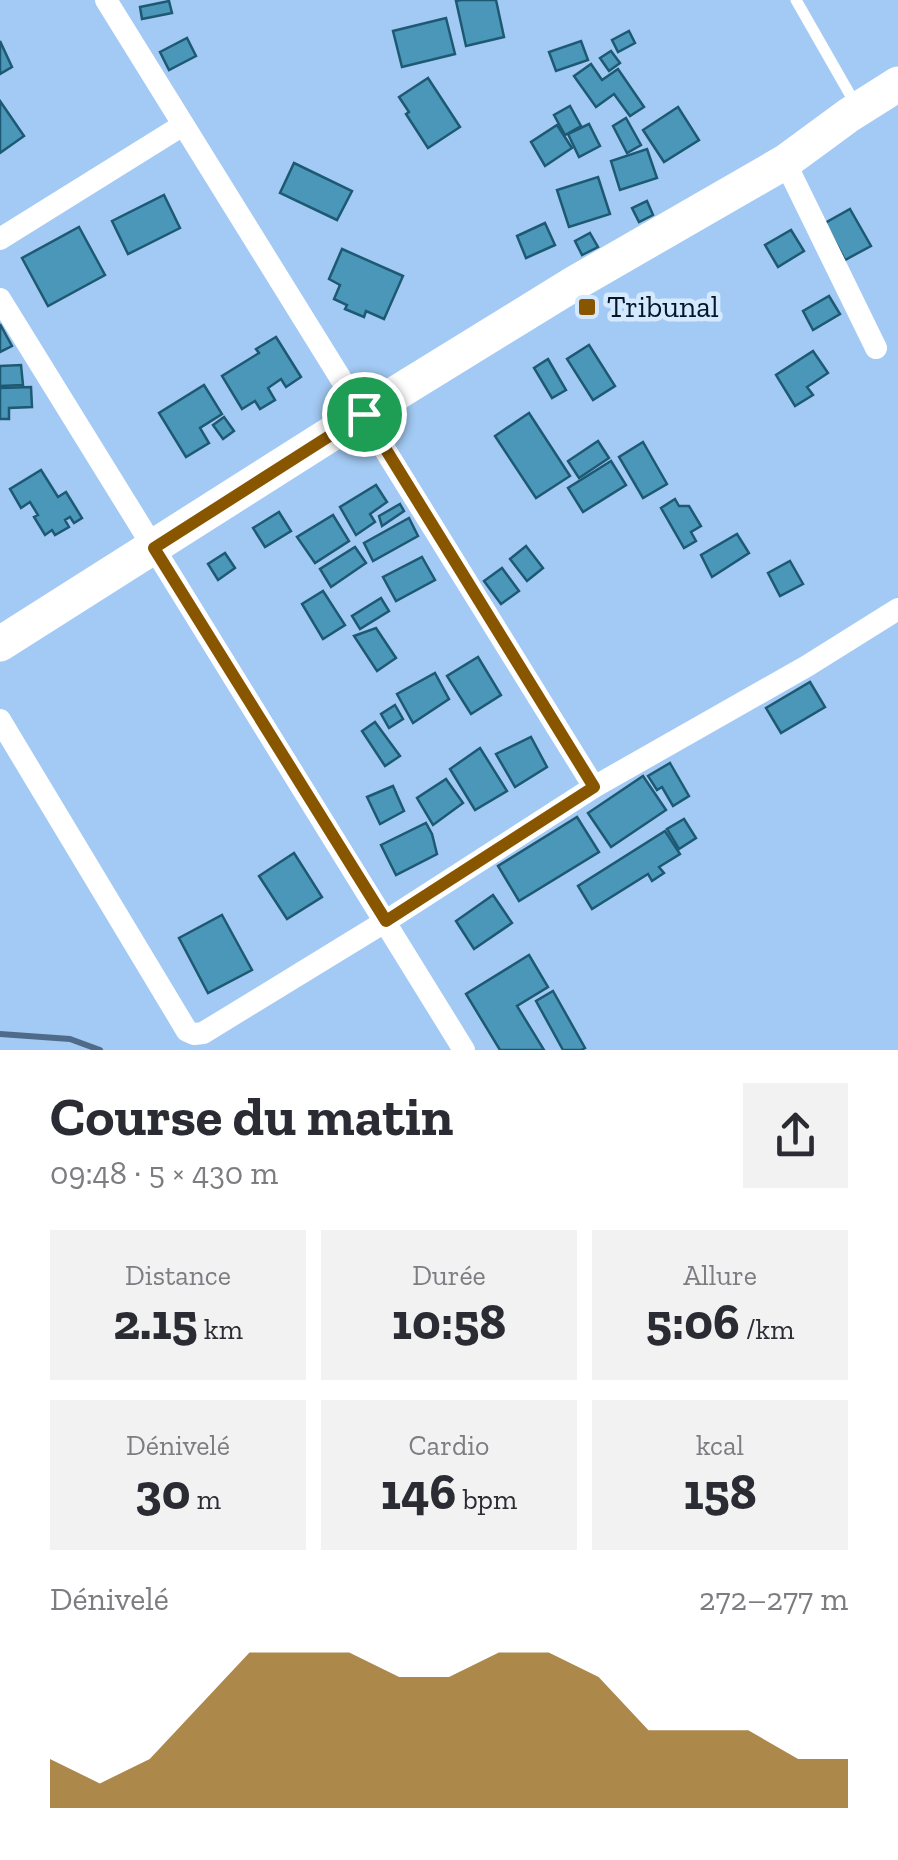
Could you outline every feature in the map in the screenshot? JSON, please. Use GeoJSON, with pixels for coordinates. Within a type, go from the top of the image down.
{"type":"FeatureCollection","features":[{"type":"Feature","properties":{"kind":"main road"},"geometry":{"type":"LineString","coordinates":[[0,644],[575,284],[785,162],[898,84]]}},
{"type":"Feature","properties":{"kind":"street"},"geometry":{"type":"LineString","coordinates":[[106,0],[594,787]]}},
{"type":"Feature","properties":{"kind":"street"},"geometry":{"type":"LineString","coordinates":[[0,239],[183,125]]}},
{"type":"Feature","properties":{"kind":"street"},"geometry":{"type":"LineString","coordinates":[[785,162],[876,348]]}},
{"type":"Feature","properties":{"kind":"street"},"geometry":{"type":"LineString","coordinates":[[0,299],[464,1050]]}},
{"type":"Feature","properties":{"kind":"street"},"geometry":{"type":"LineString","coordinates":[[0,720],[187,1030],[203,1034],[594,787],[898,609]]}},
{"type":"Feature","properties":{"kind":"lane"},"geometry":{"type":"LineString","coordinates":[[796,0],[858,109]]}},
{"type":"Feature","properties":{"kind":"building"},"geometry":{"type":"Polygon","coordinates":[[[496,0],[504,37],[466,46],[456,1],[496,0]]]}},
{"type":"Feature","properties":{"kind":"building"},"geometry":{"type":"Polygon","coordinates":[[[169,1],[172,13],[142,19],[140,7],[169,1]]]}},
{"type":"Feature","properties":{"kind":"building"},"geometry":{"type":"Polygon","coordinates":[[[446,18],[455,54],[402,67],[393,31],[446,18]]]}},
{"type":"Feature","properties":{"kind":"building"},"geometry":{"type":"Polygon","coordinates":[[[629,31],[635,43],[618,52],[612,40],[629,31]]]}},
{"type":"Feature","properties":{"kind":"building"},"geometry":{"type":"Polygon","coordinates":[[[187,38],[196,56],[169,70],[160,52],[187,38]]]}},
{"type":"Feature","properties":{"kind":"building"},"geometry":{"type":"Polygon","coordinates":[[[0,41],[12,67],[0,74],[0,41]]]}},
{"type":"Feature","properties":{"kind":"building"},"geometry":{"type":"Polygon","coordinates":[[[581,41],[588,60],[556,71],[549,52],[581,41]]]}},
{"type":"Feature","properties":{"kind":"building"},"geometry":{"type":"Polygon","coordinates":[[[611,51],[620,63],[609,71],[600,58],[611,51]]]}},
{"type":"Feature","properties":{"kind":"building"},"geometry":{"type":"Polygon","coordinates":[[[591,64],[602,80],[618,69],[644,107],[630,116],[614,94],[596,107],[574,76],[591,64]]]}},
{"type":"Feature","properties":{"kind":"building"},"geometry":{"type":"Polygon","coordinates":[[[428,78],[460,127],[428,148],[399,97],[428,78]]]}},
{"type":"Feature","properties":{"kind":"building"},"geometry":{"type":"Polygon","coordinates":[[[0,101],[24,136],[0,153],[0,101]]]}},
{"type":"Feature","properties":{"kind":"building"},"geometry":{"type":"Polygon","coordinates":[[[570,106],[581,126],[565,135],[554,115],[570,106]]]}},
{"type":"Feature","properties":{"kind":"building"},"geometry":{"type":"Polygon","coordinates":[[[678,107],[699,140],[664,162],[643,130],[678,107]]]}},
{"type":"Feature","properties":{"kind":"building"},"geometry":{"type":"Polygon","coordinates":[[[626,118],[641,145],[627,153],[613,126],[626,118]]]}},
{"type":"Feature","properties":{"kind":"building"},"geometry":{"type":"Polygon","coordinates":[[[589,124],[600,146],[579,157],[568,134],[589,124]]]}},
{"type":"Feature","properties":{"kind":"building"},"geometry":{"type":"Polygon","coordinates":[[[557,125],[572,148],[545,166],[531,142],[557,125]]]}},
{"type":"Feature","properties":{"kind":"building"},"geometry":{"type":"Polygon","coordinates":[[[647,149],[657,178],[620,190],[611,161],[647,149]]]}},
{"type":"Feature","properties":{"kind":"building"},"geometry":{"type":"Polygon","coordinates":[[[294,163],[352,191],[337,220],[280,193],[294,163]]]}},
{"type":"Feature","properties":{"kind":"building"},"geometry":{"type":"Polygon","coordinates":[[[598,177],[610,214],[569,227],[557,190],[598,177]]]}},
{"type":"Feature","properties":{"kind":"building"},"geometry":{"type":"Polygon","coordinates":[[[164,195],[180,228],[128,254],[112,221],[164,195]]]}},
{"type":"Feature","properties":{"kind":"building"},"geometry":{"type":"Polygon","coordinates":[[[647,201],[653,215],[639,222],[632,208],[647,201]]]}},
{"type":"Feature","properties":{"kind":"building"},"geometry":{"type":"Polygon","coordinates":[[[850,209],[871,246],[845,260],[825,223],[850,209]]]}},
{"type":"Feature","properties":{"kind":"building"},"geometry":{"type":"Polygon","coordinates":[[[545,223],[555,245],[526,258],[517,236],[545,223]]]}},
{"type":"Feature","properties":{"kind":"building"},"geometry":{"type":"Polygon","coordinates":[[[79,227],[105,275],[48,306],[22,258],[79,227]]]}},
{"type":"Feature","properties":{"kind":"building"},"geometry":{"type":"Polygon","coordinates":[[[791,230],[804,251],[778,267],[765,245],[791,230]]]}},
{"type":"Feature","properties":{"kind":"building"},"geometry":{"type":"Polygon","coordinates":[[[590,233],[598,247],[582,255],[575,241],[590,233]]]}},
{"type":"Feature","properties":{"kind":"building"},"geometry":{"type":"Polygon","coordinates":[[[342,249],[403,276],[384,319],[366,311],[364,317],[334,299],[340,285],[329,279],[342,249]]]}},
{"type":"Feature","properties":{"kind":"building"},"geometry":{"type":"Polygon","coordinates":[[[829,296],[840,314],[813,330],[803,311],[829,296]]]}},
{"type":"Feature","properties":{"kind":"building"},"geometry":{"type":"Polygon","coordinates":[[[0,324],[12,346],[0,352],[0,324]]]}},
{"type":"Feature","properties":{"kind":"building"},"geometry":{"type":"Polygon","coordinates":[[[276,337],[301,377],[286,387],[281,379],[268,388],[275,400],[260,409],[255,401],[242,409],[222,376],[259,353],[256,349],[276,337]]]}},
{"type":"Feature","properties":{"kind":"building"},"geometry":{"type":"Polygon","coordinates":[[[589,345],[615,386],[593,400],[567,359],[589,345]]]}},
{"type":"Feature","properties":{"kind":"building"},"geometry":{"type":"Polygon","coordinates":[[[813,351],[828,373],[807,387],[813,395],[795,406],[776,375],[813,351]]]}},
{"type":"Feature","properties":{"kind":"building"},"geometry":{"type":"Polygon","coordinates":[[[548,359],[566,390],[552,398],[534,368],[548,359]]]}},
{"type":"Feature","properties":{"kind":"building"},"geometry":{"type":"Polygon","coordinates":[[[21,365],[23,385],[0,386],[0,366],[21,365]]]}},
{"type":"Feature","properties":{"kind":"building"},"geometry":{"type":"Polygon","coordinates":[[[204,385],[222,414],[200,428],[209,443],[186,457],[159,413],[204,385]]]}},
{"type":"Feature","properties":{"kind":"building"},"geometry":{"type":"Polygon","coordinates":[[[31,387],[32,407],[9,408],[9,419],[0,419],[0,388],[31,387]]]}},
{"type":"Feature","properties":{"kind":"building"},"geometry":{"type":"Polygon","coordinates":[[[529,413],[570,476],[536,498],[495,436],[529,413]]]}},
{"type":"Feature","properties":{"kind":"building"},"geometry":{"type":"Polygon","coordinates":[[[224,417],[234,431],[223,439],[213,425],[224,417]]]}},
{"type":"Feature","properties":{"kind":"building"},"geometry":{"type":"Polygon","coordinates":[[[598,441],[609,458],[579,478],[568,461],[598,441]]]}},
{"type":"Feature","properties":{"kind":"building"},"geometry":{"type":"Polygon","coordinates":[[[643,442],[667,484],[643,498],[619,457],[643,442]]]}},
{"type":"Feature","properties":{"kind":"building"},"geometry":{"type":"Polygon","coordinates":[[[611,461],[626,485],[583,512],[568,488],[611,461]]]}},
{"type":"Feature","properties":{"kind":"building"},"geometry":{"type":"Polygon","coordinates":[[[41,470],[58,497],[66,492],[82,518],[74,523],[70,517],[65,520],[69,527],[55,535],[52,530],[45,535],[30,502],[21,508],[10,489],[41,470]]]}},
{"type":"Feature","properties":{"kind":"building"},"geometry":{"type":"Polygon","coordinates":[[[376,485],[387,502],[370,514],[375,522],[356,535],[340,507],[376,485]]]}},
{"type":"Feature","properties":{"kind":"building"},"geometry":{"type":"Polygon","coordinates":[[[675,499],[679,506],[689,506],[701,526],[691,532],[696,541],[684,548],[661,508],[675,499]]]}},
{"type":"Feature","properties":{"kind":"building"},"geometry":{"type":"Polygon","coordinates":[[[400,504],[404,511],[382,526],[379,516],[400,504]]]}},
{"type":"Feature","properties":{"kind":"building"},"geometry":{"type":"Polygon","coordinates":[[[279,512],[291,531],[265,547],[253,528],[279,512]]]}},
{"type":"Feature","properties":{"kind":"building"},"geometry":{"type":"Polygon","coordinates":[[[333,515],[349,541],[315,563],[297,537],[333,515]]]}},
{"type":"Feature","properties":{"kind":"building"},"geometry":{"type":"Polygon","coordinates":[[[409,518],[418,536],[373,561],[364,543],[409,518]]]}},
{"type":"Feature","properties":{"kind":"building"},"geometry":{"type":"Polygon","coordinates":[[[737,534],[749,553],[712,577],[701,555],[737,534]]]}},
{"type":"Feature","properties":{"kind":"building"},"geometry":{"type":"Polygon","coordinates":[[[526,546],[543,568],[527,581],[510,559],[526,546]]]}},
{"type":"Feature","properties":{"kind":"building"},"geometry":{"type":"Polygon","coordinates":[[[355,547],[366,563],[331,587],[320,569],[355,547]]]}},
{"type":"Feature","properties":{"kind":"building"},"geometry":{"type":"Polygon","coordinates":[[[225,553],[235,568],[218,580],[208,564],[225,553]]]}},
{"type":"Feature","properties":{"kind":"building"},"geometry":{"type":"Polygon","coordinates":[[[422,557],[435,580],[396,601],[383,577],[422,557]]]}},
{"type":"Feature","properties":{"kind":"building"},"geometry":{"type":"Polygon","coordinates":[[[790,561],[803,584],[780,596],[768,573],[790,561]]]}},
{"type":"Feature","properties":{"kind":"building"},"geometry":{"type":"Polygon","coordinates":[[[502,568],[519,591],[501,604],[484,581],[502,568]]]}},
{"type":"Feature","properties":{"kind":"building"},"geometry":{"type":"Polygon","coordinates":[[[323,591],[345,625],[323,639],[302,604],[323,591]]]}},
{"type":"Feature","properties":{"kind":"building"},"geometry":{"type":"Polygon","coordinates":[[[381,598],[389,611],[360,629],[352,616],[381,598]]]}},
{"type":"Feature","properties":{"kind":"building"},"geometry":{"type":"Polygon","coordinates":[[[376,628],[396,658],[377,671],[354,636],[376,628]]]}},
{"type":"Feature","properties":{"kind":"building"},"geometry":{"type":"Polygon","coordinates":[[[478,657],[501,695],[471,714],[447,676],[478,657]]]}},
{"type":"Feature","properties":{"kind":"building"},"geometry":{"type":"Polygon","coordinates":[[[435,673],[449,699],[413,723],[397,694],[435,673]]]}},
{"type":"Feature","properties":{"kind":"building"},"geometry":{"type":"Polygon","coordinates":[[[810,682],[825,707],[781,733],[766,708],[810,682]]]}},
{"type":"Feature","properties":{"kind":"building"},"geometry":{"type":"Polygon","coordinates":[[[395,705],[403,719],[389,728],[381,714],[395,705]]]}},
{"type":"Feature","properties":{"kind":"building"},"geometry":{"type":"Polygon","coordinates":[[[375,722],[400,756],[385,766],[362,731],[375,722]]]}},
{"type":"Feature","properties":{"kind":"building"},"geometry":{"type":"Polygon","coordinates":[[[531,737],[547,767],[515,787],[496,754],[531,737]]]}},
{"type":"Feature","properties":{"kind":"building"},"geometry":{"type":"Polygon","coordinates":[[[480,748],[507,791],[475,810],[450,769],[480,748]]]}},
{"type":"Feature","properties":{"kind":"building"},"geometry":{"type":"Polygon","coordinates":[[[670,763],[689,796],[673,806],[662,787],[657,790],[648,776],[670,763]]]}},
{"type":"Feature","properties":{"kind":"building"},"geometry":{"type":"Polygon","coordinates":[[[643,776],[666,810],[611,847],[588,813],[643,776]]]}},
{"type":"Feature","properties":{"kind":"building"},"geometry":{"type":"Polygon","coordinates":[[[446,779],[463,803],[433,825],[417,798],[446,779]]]}},
{"type":"Feature","properties":{"kind":"building"},"geometry":{"type":"Polygon","coordinates":[[[393,786],[404,811],[380,824],[367,797],[393,786]]]}},
{"type":"Feature","properties":{"kind":"building"},"geometry":{"type":"Polygon","coordinates":[[[577,817],[599,852],[519,901],[498,866],[577,817]]]}},
{"type":"Feature","properties":{"kind":"building"},"geometry":{"type":"Polygon","coordinates":[[[684,819],[696,838],[679,849],[667,829],[684,819]]]}},
{"type":"Feature","properties":{"kind":"building"},"geometry":{"type":"Polygon","coordinates":[[[426,823],[437,854],[396,875],[381,845],[426,823]]]}},
{"type":"Feature","properties":{"kind":"building"},"geometry":{"type":"Polygon","coordinates":[[[665,831],[680,854],[659,867],[664,873],[652,881],[648,874],[592,909],[578,886],[665,831]]]}},
{"type":"Feature","properties":{"kind":"building"},"geometry":{"type":"Polygon","coordinates":[[[294,853],[322,897],[287,919],[259,876],[294,853]]]}},
{"type":"Feature","properties":{"kind":"building"},"geometry":{"type":"Polygon","coordinates":[[[493,895],[512,923],[474,949],[456,921],[493,895]]]}},
{"type":"Feature","properties":{"kind":"building"},"geometry":{"type":"Polygon","coordinates":[[[222,915],[252,970],[208,993],[179,938],[222,915]]]}},
{"type":"Feature","properties":{"kind":"building"},"geometry":{"type":"Polygon","coordinates":[[[529,955],[548,987],[517,1006],[544,1050],[500,1050],[466,994],[529,955]]]}},
{"type":"Feature","properties":{"kind":"building"},"geometry":{"type":"Polygon","coordinates":[[[553,991],[585,1048],[563,1050],[536,1001],[553,991]]]}},
{"type":"Feature","properties":{"kind":"railway"},"geometry":{"type":"LineString","coordinates":[[0,1034],[70,1039],[100,1050]]}},
{"type":"Feature","properties":{"kind":"place","name":"Tribunal"},"geometry":{"type":"Point","coordinates":[587,307]}},
{"type":"Feature","properties":{"kind":"route"},"geometry":{"type":"LineString","coordinates":[[364,414],[594,787],[386,921],[154,548],[364,414]]}}]}
